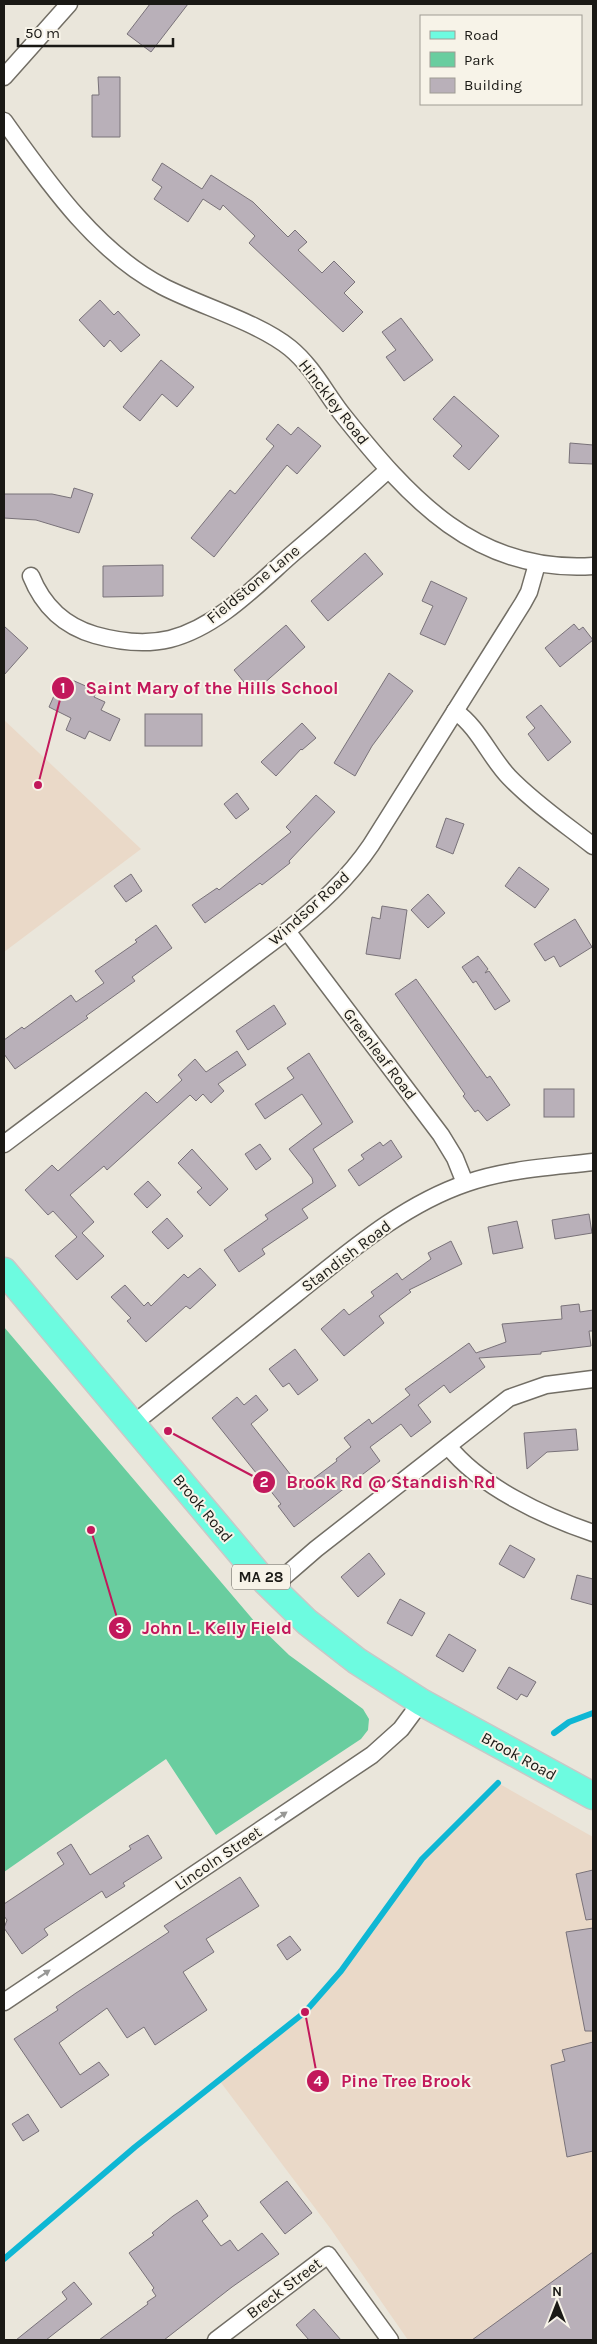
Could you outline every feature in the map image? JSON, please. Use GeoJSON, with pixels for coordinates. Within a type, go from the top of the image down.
{"type":"FeatureCollection","features":[{"type":"Feature","properties":{"kind":"main road","name":"Brook Road"},"geometry":{"type":"LineString","coordinates":[[4,1271],[271,1588],[325,1637],[421,1702],[593,1796]]}},
{"type":"Feature","properties":{"kind":"street"},"geometry":{"type":"LineString","coordinates":[[4,77],[69,4]]}},
{"type":"Feature","properties":{"kind":"street","name":"Hinckley Road"},"geometry":{"type":"LineString","coordinates":[[4,121],[62,199],[132,268],[176,294],[275,338],[299,356],[331,400],[388,470],[414,498],[445,523],[498,551],[537,564],[559,567],[593,566]]}},
{"type":"Feature","properties":{"kind":"street","name":"Fieldstone Lane"},"geometry":{"type":"LineString","coordinates":[[31,576],[43,600],[64,620],[77,628],[123,642],[170,639],[196,629],[242,598],[388,470]]}},
{"type":"Feature","properties":{"kind":"street","name":"Windsor Road"},"geometry":{"type":"LineString","coordinates":[[4,1144],[287,931],[324,900],[362,859],[523,603],[529,592],[537,564]]}},
{"type":"Feature","properties":{"kind":"street"},"geometry":{"type":"LineString","coordinates":[[455,711],[477,731],[487,749],[508,776],[593,846]]}},
{"type":"Feature","properties":{"kind":"street","name":"Greenleaf Road"},"geometry":{"type":"LineString","coordinates":[[287,931],[441,1135],[455,1158],[465,1184]]}},
{"type":"Feature","properties":{"kind":"street","name":"Standish Road"},"geometry":{"type":"LineString","coordinates":[[133,1424],[380,1229],[424,1203],[465,1184],[505,1173],[593,1162]]}},
{"type":"Feature","properties":{"kind":"street"},"geometry":{"type":"LineString","coordinates":[[271,1588],[316,1549],[499,1404],[520,1392],[546,1385],[593,1379]]}},
{"type":"Feature","properties":{"kind":"street"},"geometry":{"type":"LineString","coordinates":[[448,1446],[465,1465],[490,1484],[537,1510],[593,1533]]}},
{"type":"Feature","properties":{"kind":"street","name":"Lincoln Street"},"geometry":{"type":"LineString","coordinates":[[4,2002],[372,1755],[401,1729],[421,1702]]}},
{"type":"Feature","properties":{"kind":"street","name":"Breck Street"},"geometry":{"type":"LineString","coordinates":[[216,2340],[328,2255],[390,2340]]}},
{"type":"Feature","properties":{"kind":"shaded area"},"geometry":{"type":"Polygon","coordinates":[[[4,720],[141,849],[4,952],[4,720]]]}},
{"type":"Feature","properties":{"kind":"shaded area"},"geometry":{"type":"Polygon","coordinates":[[[498,1783],[593,1837],[593,2340],[408,2340],[330,2228],[219,2080],[305,2012],[321,1995],[341,1971],[422,1859],[498,1783]]]}},
{"type":"Feature","properties":{"kind":"green space"},"geometry":{"type":"Polygon","coordinates":[[[4,1327],[255,1622],[289,1655],[363,1709],[369,1719],[368,1730],[361,1739],[216,1835],[166,1759],[4,1872],[4,1327]]]}},
{"type":"Feature","properties":{"kind":"building"},"geometry":{"type":"Polygon","coordinates":[[[150,4],[188,4],[151,52],[127,34],[150,4]]]}},
{"type":"Feature","properties":{"kind":"building"},"geometry":{"type":"Polygon","coordinates":[[[98,77],[120,77],[120,137],[92,137],[92,95],[99,95],[98,77]]]}},
{"type":"Feature","properties":{"kind":"building"},"geometry":{"type":"Polygon","coordinates":[[[162,163],[202,189],[211,175],[253,202],[288,237],[295,230],[307,242],[298,250],[322,273],[334,261],[355,282],[344,293],[363,312],[343,332],[249,243],[255,236],[223,205],[220,210],[203,199],[188,222],[154,199],[162,187],[152,180],[162,163]]]}},
{"type":"Feature","properties":{"kind":"building"},"geometry":{"type":"Polygon","coordinates":[[[100,300],[114,315],[118,311],[140,335],[121,352],[110,340],[104,347],[79,320],[100,300]]]}},
{"type":"Feature","properties":{"kind":"building"},"geometry":{"type":"Polygon","coordinates":[[[401,318],[433,360],[404,381],[386,357],[396,350],[382,332],[401,318]]]}},
{"type":"Feature","properties":{"kind":"building"},"geometry":{"type":"Polygon","coordinates":[[[161,360],[194,387],[177,407],[162,394],[140,421],[123,407],[161,360]]]}},
{"type":"Feature","properties":{"kind":"building"},"geometry":{"type":"Polygon","coordinates":[[[454,396],[499,436],[469,470],[453,456],[462,446],[433,419],[454,396]]]}},
{"type":"Feature","properties":{"kind":"building"},"geometry":{"type":"Polygon","coordinates":[[[278,424],[291,435],[298,427],[321,446],[297,474],[287,465],[214,557],[191,538],[230,490],[235,494],[274,446],[266,439],[278,424]]]}},
{"type":"Feature","properties":{"kind":"building"},"geometry":{"type":"Polygon","coordinates":[[[570,443],[593,445],[593,464],[569,463],[570,443]]]}},
{"type":"Feature","properties":{"kind":"building"},"geometry":{"type":"Polygon","coordinates":[[[74,488],[93,494],[79,533],[36,520],[4,518],[4,494],[52,494],[71,498],[74,488]]]}},
{"type":"Feature","properties":{"kind":"building"},"geometry":{"type":"Polygon","coordinates":[[[365,553],[383,574],[328,621],[311,601],[365,553]]]}},
{"type":"Feature","properties":{"kind":"building"},"geometry":{"type":"Polygon","coordinates":[[[163,565],[163,596],[103,597],[103,566],[163,565]]]}},
{"type":"Feature","properties":{"kind":"building"},"geometry":{"type":"Polygon","coordinates":[[[431,581],[467,598],[445,645],[420,634],[433,606],[422,601],[431,581]]]}},
{"type":"Feature","properties":{"kind":"building"},"geometry":{"type":"Polygon","coordinates":[[[574,624],[579,630],[583,627],[593,640],[560,667],[545,648],[574,624]]]}},
{"type":"Feature","properties":{"kind":"building"},"geometry":{"type":"Polygon","coordinates":[[[286,625],[305,647],[253,693],[234,670],[286,625]]]}},
{"type":"Feature","properties":{"kind":"building"},"geometry":{"type":"Polygon","coordinates":[[[4,626],[28,648],[4,675],[4,626]]]}},
{"type":"Feature","properties":{"kind":"building"},"geometry":{"type":"Polygon","coordinates":[[[389,673],[413,691],[372,746],[355,776],[334,763],[389,673]]]}},
{"type":"Feature","properties":{"kind":"building"},"geometry":{"type":"Polygon","coordinates":[[[61,680],[71,684],[72,680],[97,691],[94,697],[105,702],[101,710],[120,719],[110,741],[89,731],[85,739],[66,730],[71,718],[49,707],[61,680]]]}},
{"type":"Feature","properties":{"kind":"building"},"geometry":{"type":"Polygon","coordinates":[[[541,705],[571,742],[548,761],[528,734],[535,728],[526,717],[541,705]]]}},
{"type":"Feature","properties":{"kind":"building"},"geometry":{"type":"Polygon","coordinates":[[[145,714],[202,714],[202,746],[145,746],[145,714]]]}},
{"type":"Feature","properties":{"kind":"building"},"geometry":{"type":"Polygon","coordinates":[[[302,723],[316,738],[301,749],[276,776],[261,762],[302,723]]]}},
{"type":"Feature","properties":{"kind":"building"},"geometry":{"type":"Polygon","coordinates":[[[237,793],[249,809],[236,819],[224,804],[237,793]]]}},
{"type":"Feature","properties":{"kind":"building"},"geometry":{"type":"Polygon","coordinates":[[[316,795],[335,812],[289,861],[290,863],[262,885],[260,883],[205,923],[192,905],[217,888],[219,890],[291,832],[286,827],[316,795]]]}},
{"type":"Feature","properties":{"kind":"building"},"geometry":{"type":"Polygon","coordinates":[[[446,818],[464,824],[453,854],[436,847],[446,818]]]}},
{"type":"Feature","properties":{"kind":"building"},"geometry":{"type":"Polygon","coordinates":[[[519,867],[549,889],[535,908],[505,886],[519,867]]]}},
{"type":"Feature","properties":{"kind":"building"},"geometry":{"type":"Polygon","coordinates":[[[131,874],[142,891],[126,902],[114,886],[131,874]]]}},
{"type":"Feature","properties":{"kind":"building"},"geometry":{"type":"Polygon","coordinates":[[[428,894],[445,913],[428,928],[411,910],[428,894]]]}},
{"type":"Feature","properties":{"kind":"building"},"geometry":{"type":"Polygon","coordinates":[[[382,906],[407,910],[400,959],[366,954],[372,917],[380,919],[382,906]]]}},
{"type":"Feature","properties":{"kind":"building"},"geometry":{"type":"Polygon","coordinates":[[[575,919],[592,947],[560,967],[554,956],[545,961],[534,944],[575,919]]]}},
{"type":"Feature","properties":{"kind":"building"},"geometry":{"type":"Polygon","coordinates":[[[156,925],[172,948],[132,977],[135,981],[86,1016],[88,1018],[15,1069],[4,1054],[4,1040],[22,1027],[24,1029],[71,995],[76,1002],[104,983],[95,971],[137,942],[135,940],[156,925]]]}},
{"type":"Feature","properties":{"kind":"building"},"geometry":{"type":"Polygon","coordinates":[[[478,956],[488,969],[485,973],[489,971],[510,1001],[495,1010],[476,981],[473,983],[462,967],[478,956]]]}},
{"type":"Feature","properties":{"kind":"building"},"geometry":{"type":"Polygon","coordinates":[[[416,979],[487,1078],[490,1076],[510,1105],[487,1121],[478,1110],[475,1112],[463,1096],[465,1094],[395,994],[416,979]]]}},
{"type":"Feature","properties":{"kind":"building"},"geometry":{"type":"Polygon","coordinates":[[[274,1005],[286,1024],[248,1050],[236,1031],[274,1005]]]}},
{"type":"Feature","properties":{"kind":"building"},"geometry":{"type":"Polygon","coordinates":[[[237,1051],[246,1065],[218,1084],[224,1091],[211,1103],[203,1094],[196,1101],[190,1095],[107,1170],[104,1166],[70,1195],[94,1222],[82,1233],[104,1256],[77,1280],[55,1256],[77,1237],[53,1211],[48,1215],[25,1190],[52,1165],[58,1171],[146,1092],[157,1103],[182,1080],[178,1075],[195,1059],[206,1072],[237,1051]]]}},
{"type":"Feature","properties":{"kind":"building"},"geometry":{"type":"Polygon","coordinates":[[[309,1053],[353,1122],[313,1149],[336,1186],[302,1209],[308,1218],[262,1249],[265,1254],[239,1272],[224,1250],[268,1219],[265,1215],[313,1183],[312,1178],[289,1149],[322,1124],[302,1094],[265,1119],[255,1104],[294,1078],[287,1068],[309,1053]]]}},
{"type":"Feature","properties":{"kind":"building"},"geometry":{"type":"Polygon","coordinates":[[[544,1089],[574,1089],[574,1117],[544,1117],[544,1089]]]}},
{"type":"Feature","properties":{"kind":"building"},"geometry":{"type":"Polygon","coordinates":[[[391,1140],[402,1157],[359,1186],[348,1170],[364,1159],[361,1155],[380,1142],[383,1146],[391,1140]]]}},
{"type":"Feature","properties":{"kind":"building"},"geometry":{"type":"Polygon","coordinates":[[[260,1144],[271,1159],[256,1170],[245,1154],[260,1144]]]}},
{"type":"Feature","properties":{"kind":"building"},"geometry":{"type":"Polygon","coordinates":[[[192,1149],[228,1189],[210,1206],[197,1192],[202,1188],[178,1163],[192,1149]]]}},
{"type":"Feature","properties":{"kind":"building"},"geometry":{"type":"Polygon","coordinates":[[[148,1181],[161,1195],[147,1208],[134,1194],[148,1181]]]}},
{"type":"Feature","properties":{"kind":"building"},"geometry":{"type":"Polygon","coordinates":[[[589,1214],[592,1233],[555,1239],[552,1220],[589,1214]]]}},
{"type":"Feature","properties":{"kind":"building"},"geometry":{"type":"Polygon","coordinates":[[[167,1218],[183,1236],[168,1249],[152,1232],[167,1218]]]}},
{"type":"Feature","properties":{"kind":"building"},"geometry":{"type":"Polygon","coordinates":[[[517,1221],[523,1248],[493,1254],[488,1227],[517,1221]]]}},
{"type":"Feature","properties":{"kind":"building"},"geometry":{"type":"Polygon","coordinates":[[[451,1241],[462,1264],[409,1290],[411,1292],[379,1316],[384,1323],[344,1356],[321,1329],[344,1309],[349,1315],[374,1296],[371,1292],[397,1273],[402,1280],[431,1259],[428,1253],[451,1241]]]}},
{"type":"Feature","properties":{"kind":"building"},"geometry":{"type":"Polygon","coordinates":[[[200,1268],[216,1285],[190,1309],[186,1306],[146,1342],[127,1321],[131,1318],[111,1297],[125,1285],[144,1306],[148,1302],[151,1306],[184,1274],[188,1278],[200,1268]]]}},
{"type":"Feature","properties":{"kind":"building"},"geometry":{"type":"Polygon","coordinates":[[[579,1304],[580,1312],[593,1310],[593,1331],[589,1331],[591,1346],[541,1352],[541,1354],[479,1358],[485,1367],[450,1393],[444,1385],[418,1405],[431,1422],[411,1437],[401,1424],[370,1447],[380,1461],[294,1527],[278,1506],[281,1504],[212,1418],[237,1397],[244,1405],[256,1395],[268,1410],[251,1424],[301,1488],[337,1461],[336,1459],[351,1447],[344,1438],[369,1419],[372,1424],[410,1395],[405,1389],[469,1343],[476,1353],[506,1342],[502,1324],[562,1319],[561,1306],[579,1304]]]}},
{"type":"Feature","properties":{"kind":"building"},"geometry":{"type":"Polygon","coordinates":[[[295,1349],[318,1380],[298,1395],[289,1383],[283,1387],[269,1369],[295,1349]]]}},
{"type":"Feature","properties":{"kind":"building"},"geometry":{"type":"Polygon","coordinates":[[[576,1429],[578,1450],[547,1452],[527,1469],[524,1433],[576,1429]]]}},
{"type":"Feature","properties":{"kind":"building"},"geometry":{"type":"Polygon","coordinates":[[[510,1545],[535,1559],[524,1578],[499,1564],[510,1545]]]}},
{"type":"Feature","properties":{"kind":"building"},"geometry":{"type":"Polygon","coordinates":[[[369,1553],[385,1574],[358,1597],[341,1577],[369,1553]]]}},
{"type":"Feature","properties":{"kind":"building"},"geometry":{"type":"Polygon","coordinates":[[[577,1575],[593,1579],[593,1605],[571,1599],[577,1575]]]}},
{"type":"Feature","properties":{"kind":"building"},"geometry":{"type":"Polygon","coordinates":[[[400,1599],[425,1613],[412,1636],[387,1623],[400,1599]]]}},
{"type":"Feature","properties":{"kind":"building"},"geometry":{"type":"Polygon","coordinates":[[[449,1634],[476,1650],[463,1672],[436,1656],[449,1634]]]}},
{"type":"Feature","properties":{"kind":"building"},"geometry":{"type":"Polygon","coordinates":[[[509,1667],[536,1682],[527,1697],[521,1694],[517,1700],[497,1688],[509,1667]]]}},
{"type":"Feature","properties":{"kind":"building"},"geometry":{"type":"Polygon","coordinates":[[[148,1835],[162,1858],[123,1883],[125,1886],[106,1898],[102,1891],[44,1929],[48,1935],[22,1954],[4,1928],[7,1920],[4,1916],[4,1904],[64,1864],[57,1853],[71,1844],[90,1875],[131,1849],[129,1846],[148,1835]]]}},
{"type":"Feature","properties":{"kind":"building"},"geometry":{"type":"Polygon","coordinates":[[[593,1870],[593,1919],[586,1920],[576,1874],[593,1870]]]}},
{"type":"Feature","properties":{"kind":"building"},"geometry":{"type":"Polygon","coordinates":[[[240,1877],[259,1906],[206,1939],[214,1952],[183,1972],[207,2010],[155,2045],[144,2027],[127,2038],[107,2008],[59,2043],[80,2075],[99,2062],[109,2075],[61,2108],[14,2039],[58,2010],[56,2007],[76,1993],[169,1932],[164,1926],[240,1877]]]}},
{"type":"Feature","properties":{"kind":"building"},"geometry":{"type":"Polygon","coordinates":[[[593,1928],[593,2031],[585,2031],[566,1932],[593,1928]]]}},
{"type":"Feature","properties":{"kind":"building"},"geometry":{"type":"Polygon","coordinates":[[[290,1936],[301,1950],[287,1960],[277,1945],[290,1936]]]}},
{"type":"Feature","properties":{"kind":"building"},"geometry":{"type":"Polygon","coordinates":[[[593,2042],[593,2151],[567,2157],[551,2065],[565,2061],[562,2050],[593,2042]]]}},
{"type":"Feature","properties":{"kind":"building"},"geometry":{"type":"Polygon","coordinates":[[[28,2114],[39,2131],[23,2141],[12,2124],[28,2114]]]}},
{"type":"Feature","properties":{"kind":"building"},"geometry":{"type":"Polygon","coordinates":[[[287,2181],[312,2213],[285,2234],[260,2202],[287,2181]]]}},
{"type":"Feature","properties":{"kind":"building"},"geometry":{"type":"Polygon","coordinates":[[[197,2200],[208,2216],[202,2221],[221,2246],[230,2240],[238,2251],[262,2233],[279,2254],[232,2287],[164,2340],[99,2340],[156,2296],[152,2290],[154,2288],[129,2253],[154,2235],[152,2233],[173,2216],[197,2200]]]}},
{"type":"Feature","properties":{"kind":"building"},"geometry":{"type":"Polygon","coordinates":[[[593,2252],[593,2340],[472,2340],[593,2252]]]}},
{"type":"Feature","properties":{"kind":"building"},"geometry":{"type":"Polygon","coordinates":[[[74,2282],[92,2304],[46,2340],[16,2340],[67,2299],[62,2292],[74,2282]]]}},
{"type":"Feature","properties":{"kind":"building"},"geometry":{"type":"Polygon","coordinates":[[[314,2309],[341,2340],[309,2340],[296,2325],[314,2309]]]}},
{"type":"Feature","properties":{"kind":"waterway"},"geometry":{"type":"LineString","coordinates":[[554,1733],[569,1722],[593,1713]]}},
{"type":"Feature","properties":{"kind":"waterway"},"geometry":{"type":"LineString","coordinates":[[4,2259],[135,2147],[305,2012],[341,1971],[422,1859],[498,1783]]}},
{"type":"Feature","properties":{"kind":"place","name":"Saint Mary of the Hills School"},"geometry":{"type":"Point","coordinates":[38,785]}},
{"type":"Feature","properties":{"kind":"place","name":"Brook Rd @ Standish Rd"},"geometry":{"type":"Point","coordinates":[168,1431]}},
{"type":"Feature","properties":{"kind":"place","name":"John L. Kelly Field"},"geometry":{"type":"Point","coordinates":[91,1530]}},
{"type":"Feature","properties":{"kind":"place","name":"Pine Tree Brook"},"geometry":{"type":"Point","coordinates":[305,2012]}}]}
